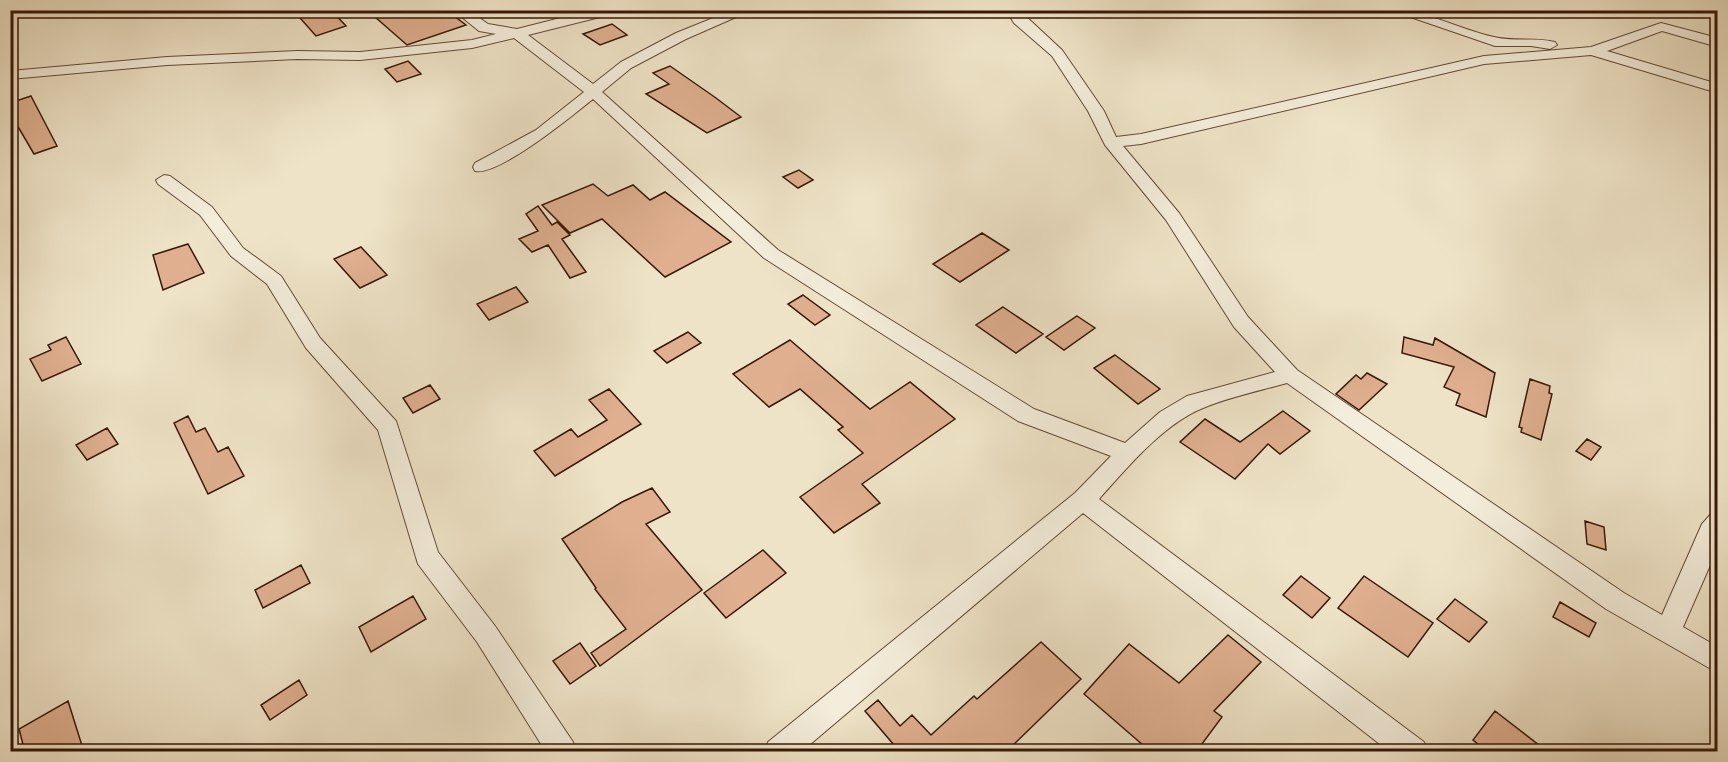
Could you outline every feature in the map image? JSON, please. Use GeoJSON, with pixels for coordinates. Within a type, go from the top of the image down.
{"type":"FeatureCollection","features":[{"type":"Feature","properties":{"kind":"street"},"geometry":{"type":"LineString","coordinates":[[459,10],[484,28],[517,33],[594,92],[771,254],[1026,415],[1128,453]]}},
{"type":"Feature","properties":{"kind":"street"},"geometry":{"type":"LineString","coordinates":[[10,75],[167,61],[297,55],[360,56],[472,44],[611,10]]}},
{"type":"Feature","properties":{"kind":"street"},"geometry":{"type":"LineString","coordinates":[[481,167],[542,134],[626,65],[681,36],[746,10]]}},
{"type":"Feature","properties":{"kind":"street"},"geometry":{"type":"LineString","coordinates":[[1012,10],[1057,53],[1096,111],[1111,142],[1173,217],[1241,322],[1290,375],[1615,601],[1718,661]]}},
{"type":"Feature","properties":{"kind":"street"},"geometry":{"type":"LineString","coordinates":[[1396,10],[1427,15],[1495,42],[1531,42],[1593,51],[1718,89]]}},
{"type":"Feature","properties":{"kind":"street"},"geometry":{"type":"LineString","coordinates":[[1111,142],[1141,138],[1484,60],[1593,51],[1661,27],[1718,43]]}},
{"type":"Feature","properties":{"kind":"street"},"geometry":{"type":"LineString","coordinates":[[164,180],[206,211],[237,252],[274,280],[314,343],[388,427],[427,557],[486,634],[563,752]]}},
{"type":"Feature","properties":{"kind":"street"},"geometry":{"type":"LineString","coordinates":[[778,752],[1083,500],[1128,453],[1168,418],[1195,402],[1290,375]]}},
{"type":"Feature","properties":{"kind":"street"},"geometry":{"type":"LineString","coordinates":[[1083,500],[1414,752]]}},
{"type":"Feature","properties":{"kind":"street"},"geometry":{"type":"LineString","coordinates":[[1667,632],[1711,531],[1718,522]]}},
{"type":"Feature","properties":{"kind":"building"},"geometry":{"type":"Polygon","coordinates":[[[293,10],[331,10],[346,26],[316,36],[293,10]]]}},
{"type":"Feature","properties":{"kind":"building"},"geometry":{"type":"Polygon","coordinates":[[[367,10],[446,10],[466,25],[407,45],[367,10]]]}},
{"type":"Feature","properties":{"kind":"building"},"geometry":{"type":"Polygon","coordinates":[[[612,24],[627,35],[600,45],[583,34],[612,24]]]}},
{"type":"Feature","properties":{"kind":"building"},"geometry":{"type":"Polygon","coordinates":[[[408,61],[421,74],[397,82],[385,69],[408,61]]]}},
{"type":"Feature","properties":{"kind":"building"},"geometry":{"type":"Polygon","coordinates":[[[670,66],[741,117],[707,133],[646,94],[669,84],[653,73],[670,66]]]}},
{"type":"Feature","properties":{"kind":"building"},"geometry":{"type":"Polygon","coordinates":[[[31,96],[57,146],[34,154],[10,113],[10,103],[31,96]]]}},
{"type":"Feature","properties":{"kind":"building"},"geometry":{"type":"Polygon","coordinates":[[[799,170],[813,180],[798,188],[783,177],[799,170]]]}},
{"type":"Feature","properties":{"kind":"building"},"geometry":{"type":"Polygon","coordinates":[[[593,184],[608,196],[633,185],[650,200],[665,192],[731,242],[665,277],[602,219],[570,233],[542,205],[593,184]]]}},
{"type":"Feature","properties":{"kind":"building"},"geometry":{"type":"Polygon","coordinates":[[[538,206],[552,225],[557,222],[570,235],[562,239],[586,272],[570,278],[548,245],[532,252],[519,239],[538,231],[526,214],[538,206]]]}},
{"type":"Feature","properties":{"kind":"building"},"geometry":{"type":"Polygon","coordinates":[[[982,233],[1009,250],[960,282],[933,264],[982,233]]]}},
{"type":"Feature","properties":{"kind":"building"},"geometry":{"type":"Polygon","coordinates":[[[188,244],[204,273],[163,290],[153,255],[188,244]]]}},
{"type":"Feature","properties":{"kind":"building"},"geometry":{"type":"Polygon","coordinates":[[[361,247],[387,275],[360,288],[334,259],[361,247]]]}},
{"type":"Feature","properties":{"kind":"building"},"geometry":{"type":"Polygon","coordinates":[[[516,287],[528,302],[489,320],[477,304],[516,287]]]}},
{"type":"Feature","properties":{"kind":"building"},"geometry":{"type":"Polygon","coordinates":[[[803,295],[830,315],[815,325],[788,304],[803,295]]]}},
{"type":"Feature","properties":{"kind":"building"},"geometry":{"type":"Polygon","coordinates":[[[1003,307],[1043,334],[1016,353],[976,325],[1003,307]]]}},
{"type":"Feature","properties":{"kind":"building"},"geometry":{"type":"Polygon","coordinates":[[[1077,316],[1095,328],[1064,350],[1046,337],[1077,316]]]}},
{"type":"Feature","properties":{"kind":"building"},"geometry":{"type":"Polygon","coordinates":[[[688,332],[701,343],[667,363],[654,351],[688,332]]]}},
{"type":"Feature","properties":{"kind":"building"},"geometry":{"type":"Polygon","coordinates":[[[66,337],[81,364],[42,381],[30,359],[51,350],[48,345],[66,337]]]}},
{"type":"Feature","properties":{"kind":"building"},"geometry":{"type":"Polygon","coordinates":[[[1404,337],[1433,345],[1435,338],[1495,373],[1486,417],[1456,405],[1460,394],[1444,387],[1454,367],[1402,353],[1404,337]]]}},
{"type":"Feature","properties":{"kind":"building"},"geometry":{"type":"Polygon","coordinates":[[[790,340],[870,409],[910,382],[955,419],[862,484],[880,503],[834,533],[800,497],[863,453],[838,430],[843,427],[800,389],[769,407],[733,374],[790,340]]]}},
{"type":"Feature","properties":{"kind":"building"},"geometry":{"type":"Polygon","coordinates":[[[1115,355],[1160,389],[1138,404],[1094,368],[1115,355]]]}},
{"type":"Feature","properties":{"kind":"building"},"geometry":{"type":"Polygon","coordinates":[[[1367,373],[1387,384],[1359,410],[1336,394],[1356,375],[1361,379],[1367,373]]]}},
{"type":"Feature","properties":{"kind":"building"},"geometry":{"type":"Polygon","coordinates":[[[1530,379],[1550,386],[1549,393],[1552,394],[1541,440],[1521,432],[1522,428],[1519,427],[1530,379]]]}},
{"type":"Feature","properties":{"kind":"building"},"geometry":{"type":"Polygon","coordinates":[[[430,385],[440,399],[413,413],[403,398],[430,385]]]}},
{"type":"Feature","properties":{"kind":"building"},"geometry":{"type":"Polygon","coordinates":[[[609,389],[641,424],[555,476],[534,451],[571,429],[578,437],[607,420],[589,400],[609,389]]]}},
{"type":"Feature","properties":{"kind":"building"},"geometry":{"type":"Polygon","coordinates":[[[1283,411],[1310,431],[1280,454],[1268,444],[1235,479],[1180,442],[1205,419],[1240,442],[1283,411]]]}},
{"type":"Feature","properties":{"kind":"building"},"geometry":{"type":"Polygon","coordinates":[[[188,416],[196,432],[205,428],[218,452],[228,447],[244,476],[208,494],[174,423],[188,416]]]}},
{"type":"Feature","properties":{"kind":"building"},"geometry":{"type":"Polygon","coordinates":[[[107,428],[118,444],[87,460],[76,445],[107,428]]]}},
{"type":"Feature","properties":{"kind":"building"},"geometry":{"type":"Polygon","coordinates":[[[1587,439],[1601,447],[1591,460],[1576,451],[1587,439]]]}},
{"type":"Feature","properties":{"kind":"building"},"geometry":{"type":"Polygon","coordinates":[[[652,488],[670,512],[646,524],[702,590],[600,666],[591,653],[626,629],[595,589],[562,539],[622,502],[652,488]]]}},
{"type":"Feature","properties":{"kind":"building"},"geometry":{"type":"Polygon","coordinates":[[[1585,521],[1604,527],[1606,550],[1587,544],[1585,521]]]}},
{"type":"Feature","properties":{"kind":"building"},"geometry":{"type":"Polygon","coordinates":[[[763,550],[786,573],[726,618],[704,593],[763,550]]]}},
{"type":"Feature","properties":{"kind":"building"},"geometry":{"type":"Polygon","coordinates":[[[301,565],[310,583],[263,608],[255,590],[301,565]]]}},
{"type":"Feature","properties":{"kind":"building"},"geometry":{"type":"Polygon","coordinates":[[[1301,576],[1330,598],[1312,618],[1283,595],[1301,576]]]}},
{"type":"Feature","properties":{"kind":"building"},"geometry":{"type":"Polygon","coordinates":[[[1364,576],[1433,623],[1408,657],[1338,608],[1364,576]]]}},
{"type":"Feature","properties":{"kind":"building"},"geometry":{"type":"Polygon","coordinates":[[[413,596],[426,619],[371,652],[359,627],[413,596]]]}},
{"type":"Feature","properties":{"kind":"building"},"geometry":{"type":"Polygon","coordinates":[[[1455,599],[1487,622],[1469,642],[1437,619],[1455,599]]]}},
{"type":"Feature","properties":{"kind":"building"},"geometry":{"type":"Polygon","coordinates":[[[1560,602],[1596,623],[1589,637],[1553,617],[1560,602]]]}},
{"type":"Feature","properties":{"kind":"building"},"geometry":{"type":"Polygon","coordinates":[[[1228,635],[1261,662],[1214,711],[1222,717],[1196,752],[1151,752],[1084,694],[1129,644],[1179,683],[1228,635]]]}},
{"type":"Feature","properties":{"kind":"building"},"geometry":{"type":"Polygon","coordinates":[[[1041,642],[1081,679],[1006,752],[900,752],[865,711],[878,700],[900,726],[912,715],[931,735],[974,696],[977,699],[1041,642]]]}},
{"type":"Feature","properties":{"kind":"building"},"geometry":{"type":"Polygon","coordinates":[[[580,643],[596,666],[570,684],[553,661],[580,643]]]}},
{"type":"Feature","properties":{"kind":"building"},"geometry":{"type":"Polygon","coordinates":[[[299,680],[307,695],[270,720],[261,705],[299,680]]]}},
{"type":"Feature","properties":{"kind":"building"},"geometry":{"type":"Polygon","coordinates":[[[68,701],[84,752],[25,752],[19,729],[68,701]]]}},
{"type":"Feature","properties":{"kind":"building"},"geometry":{"type":"Polygon","coordinates":[[[1495,711],[1548,752],[1488,752],[1473,740],[1495,711]]]}}]}
